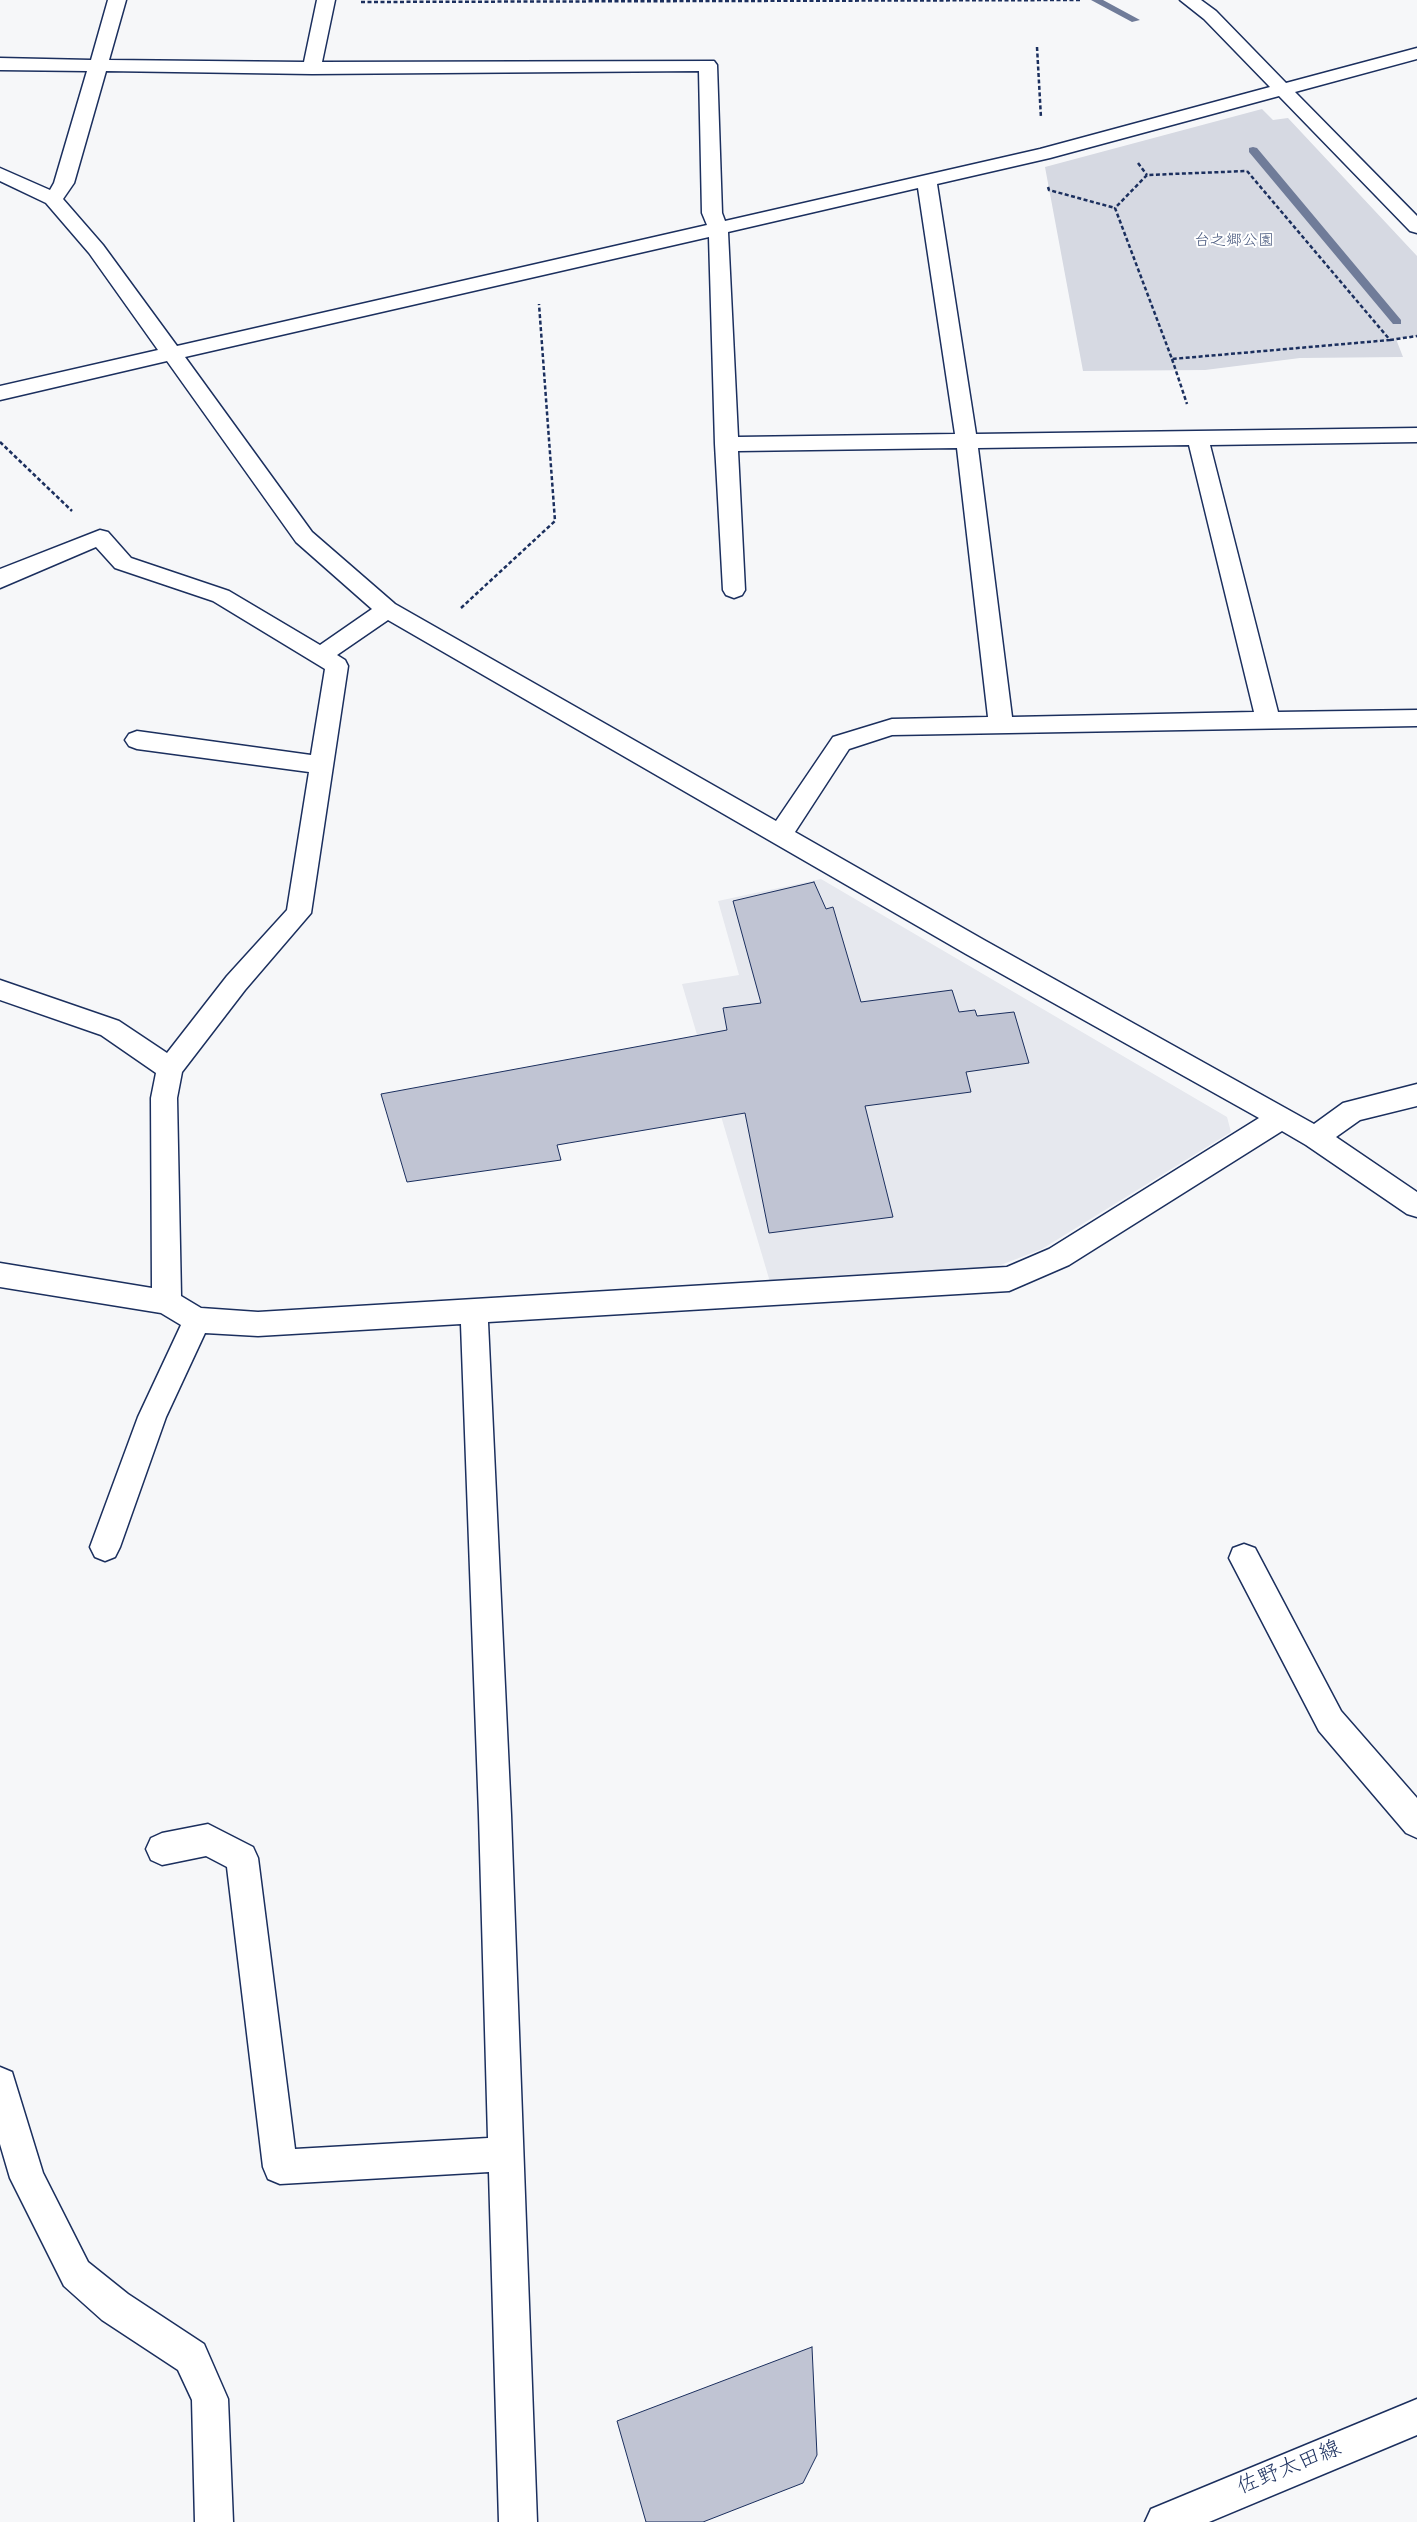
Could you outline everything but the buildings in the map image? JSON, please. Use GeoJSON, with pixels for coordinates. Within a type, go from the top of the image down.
{"type":"FeatureCollection","features":[{"type":"Feature","properties":{"kind":"street"},"geometry":{"type":"LineString","coordinates":[[53,198],[64,183],[117,0]]}},
{"type":"Feature","properties":{"kind":"street"},"geometry":{"type":"LineString","coordinates":[[1189,0],[1210,15],[1417,226]]}},
{"type":"Feature","properties":{"kind":"street"},"geometry":{"type":"LineString","coordinates":[[312,68],[325,1]]}},
{"type":"Feature","properties":{"kind":"street"},"geometry":{"type":"LineString","coordinates":[[0,392],[927,182],[1116,135],[1417,53]]}},
{"type":"Feature","properties":{"kind":"street"},"geometry":{"type":"LineString","coordinates":[[0,64],[312,68],[708,64],[712,213],[718,229],[726,444],[734,590]]}},
{"type":"Feature","properties":{"kind":"street"},"geometry":{"type":"LineString","coordinates":[[0,174],[53,198],[96,249],[304,537],[387,610],[975,947],[1315,1137],[1417,1206]]}},
{"type":"Feature","properties":{"kind":"street"},"geometry":{"type":"LineString","coordinates":[[927,182],[967,441],[1001,725]]}},
{"type":"Feature","properties":{"kind":"street"},"geometry":{"type":"LineString","coordinates":[[726,444],[1417,435]]}},
{"type":"Feature","properties":{"kind":"street"},"geometry":{"type":"LineString","coordinates":[[1198,438],[1268,720]]}},
{"type":"Feature","properties":{"kind":"street"},"geometry":{"type":"LineString","coordinates":[[0,580],[7,574],[100,537],[123,563],[222,596],[337,666],[298,913],[236,983],[170,1069],[164,1098],[165,1265],[168,1302]]}},
{"type":"Feature","properties":{"kind":"street"},"geometry":{"type":"LineString","coordinates":[[320,656],[387,610]]}},
{"type":"Feature","properties":{"kind":"street"},"geometry":{"type":"LineString","coordinates":[[780,835],[840,743],[892,727],[1417,718]]}},
{"type":"Feature","properties":{"kind":"street"},"geometry":{"type":"LineString","coordinates":[[137,740],[322,765]]}},
{"type":"Feature","properties":{"kind":"street"},"geometry":{"type":"LineString","coordinates":[[0,990],[110,1028],[170,1069]]}},
{"type":"Feature","properties":{"kind":"street"},"geometry":{"type":"LineString","coordinates":[[1315,1137],[1352,1111],[1417,1095]]}},
{"type":"Feature","properties":{"kind":"street"},"geometry":{"type":"LineString","coordinates":[[0,1275],[168,1302],[197,1320],[258,1324],[1009,1279],[1059,1257],[1281,1118]]}},
{"type":"Feature","properties":{"kind":"street"},"geometry":{"type":"LineString","coordinates":[[474,1311],[518,2522]]}},
{"type":"Feature","properties":{"kind":"street"},"geometry":{"type":"LineString","coordinates":[[105,1547],[152,1418],[197,1320]]}},
{"type":"Feature","properties":{"kind":"street"},"geometry":{"type":"LineString","coordinates":[[1244,1558],[1330,1721],[1417,1822]]}},
{"type":"Feature","properties":{"kind":"street"},"geometry":{"type":"LineString","coordinates":[[162,1849],[208,1840],[242,1858],[280,2167],[506,2154]]}},
{"type":"Feature","properties":{"kind":"street"},"geometry":{"type":"LineString","coordinates":[[0,2084],[27,2178],[76,2274],[115,2307],[191,2357],[210,2400],[214,2522]]}},
{"type":"Feature","properties":{"kind":"street","name":"佐野太田線"},"geometry":{"type":"LineString","coordinates":[[1164,2522],[1417,2417]]}},
{"type":"Feature","properties":{"kind":"path"},"geometry":{"type":"LineString","coordinates":[[325,1],[1082,0]]}},
{"type":"Feature","properties":{"kind":"path"},"geometry":{"type":"LineString","coordinates":[[1037,47],[1043,154],[1049,190],[1115,208]]}},
{"type":"Feature","properties":{"kind":"path"},"geometry":{"type":"LineString","coordinates":[[1116,135],[1147,175]]}},
{"type":"Feature","properties":{"kind":"path"},"geometry":{"type":"LineString","coordinates":[[1115,208],[1147,175],[1247,170],[1390,340]]}},
{"type":"Feature","properties":{"kind":"path"},"geometry":{"type":"LineString","coordinates":[[1115,208],[1172,359],[1198,438]]}},
{"type":"Feature","properties":{"kind":"path"},"geometry":{"type":"LineString","coordinates":[[431,635],[555,521],[537,271]]}},
{"type":"Feature","properties":{"kind":"path"},"geometry":{"type":"LineString","coordinates":[[1172,359],[1417,336]]}},
{"type":"Feature","properties":{"kind":"path"},"geometry":{"type":"LineString","coordinates":[[0,442],[100,537]]}},
{"type":"Feature","properties":{"kind":"shaded area"},"geometry":{"type":"Polygon","coordinates":[[[821,879],[1227,1117],[1231,1132],[1042,1249],[993,1268],[821,1276],[770,1282],[682,984],[739,975],[718,901],[821,879]]]}},
{"type":"Feature","properties":{"kind":"green space","name":"台之郷公園"},"geometry":{"type":"Polygon","coordinates":[[[1262,109],[1273,120],[1288,118],[1417,256],[1417,336],[1396,339],[1403,357],[1300,358],[1205,370],[1083,371],[1045,167],[1262,109]]]}},
{"type":"Feature","properties":{"kind":"waterway"},"geometry":{"type":"LineString","coordinates":[[1096,0],[1135,20]]}},
{"type":"Feature","properties":{"kind":"waterway"},"geometry":{"type":"LineString","coordinates":[[1253,150],[1397,322]]}}]}
